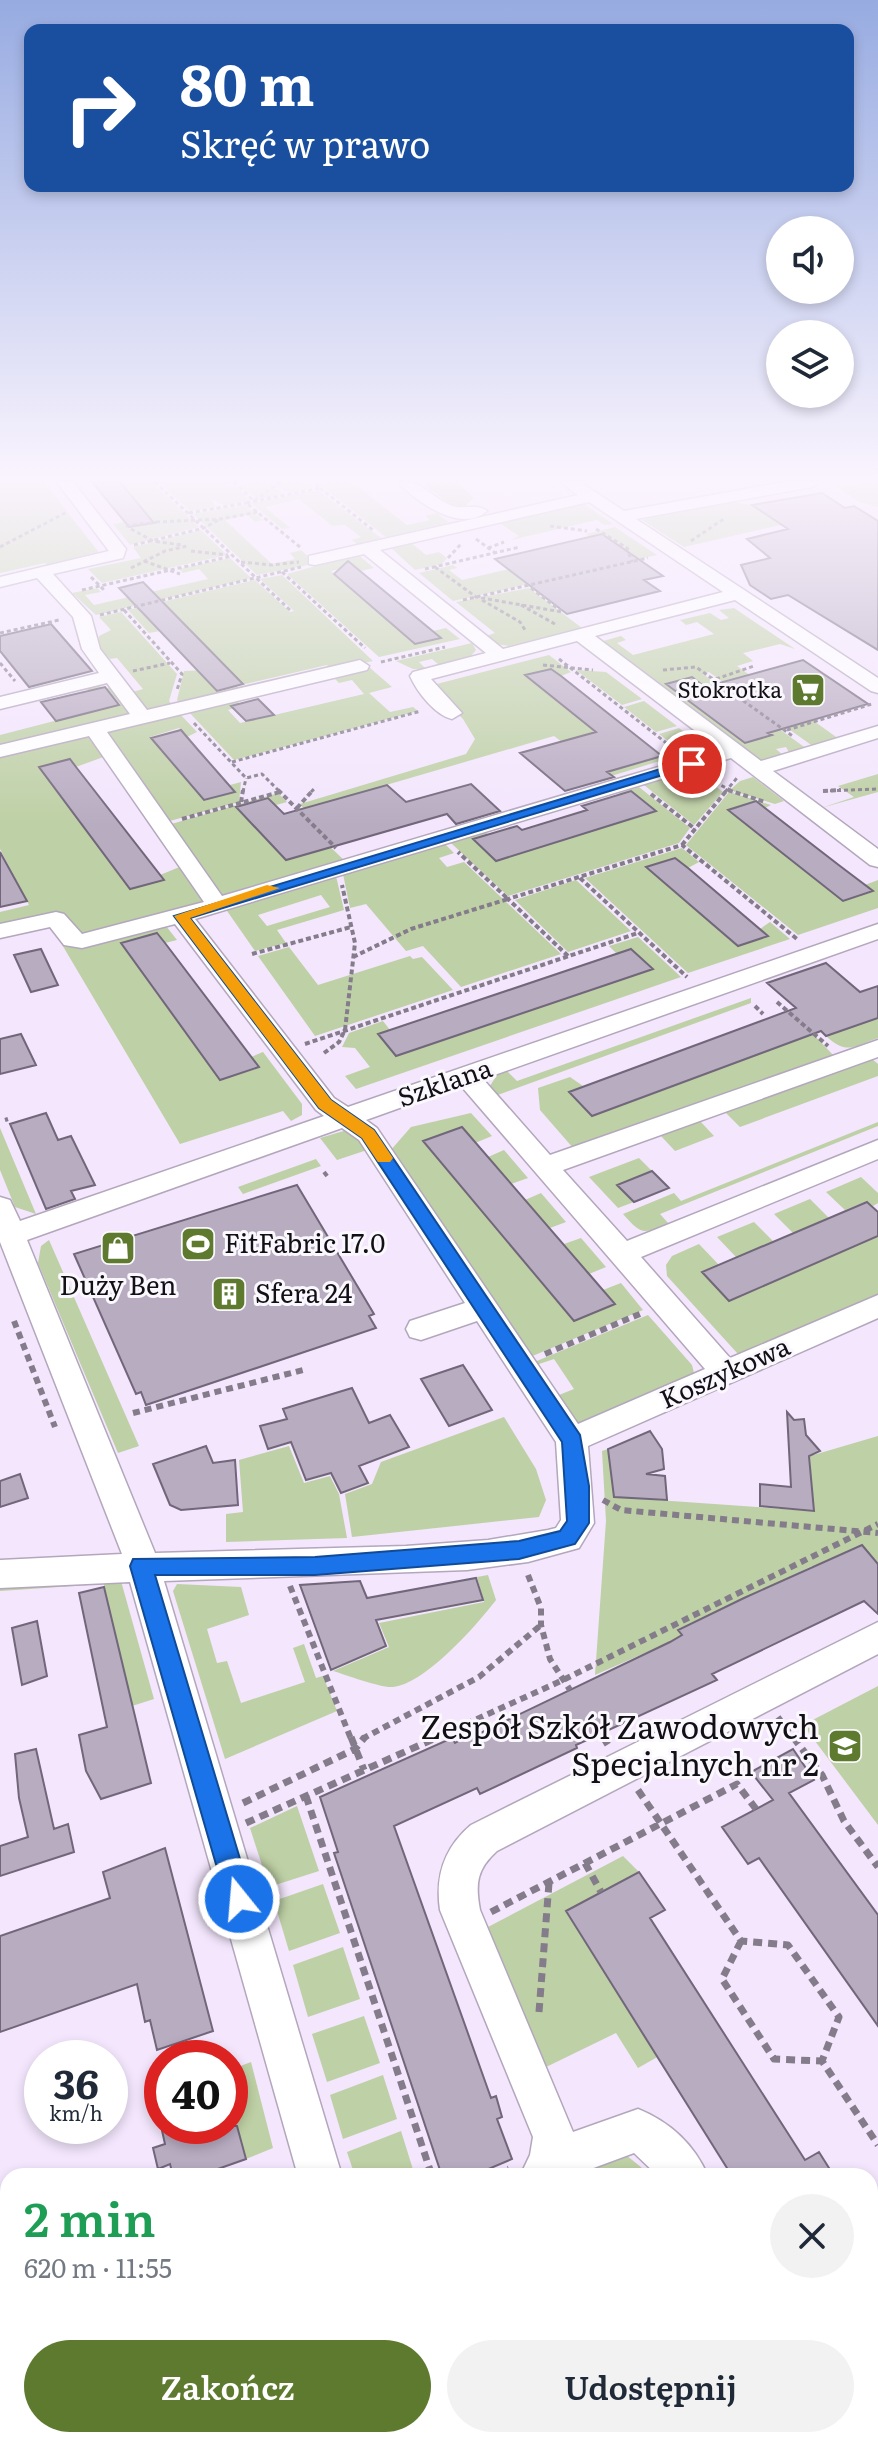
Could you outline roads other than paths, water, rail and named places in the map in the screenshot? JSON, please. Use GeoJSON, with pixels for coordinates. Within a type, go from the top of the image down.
{"type":"FeatureCollection","features":[{"type":"Feature","properties":{"kind":"street"},"geometry":{"type":"LineString","coordinates":[[47,596],[60,600],[92,632],[91,649],[142,717]]}},
{"type":"Feature","properties":{"kind":"street"},"geometry":{"type":"LineString","coordinates":[[60,600],[64,596]]}},
{"type":"Feature","properties":{"kind":"street"},"geometry":{"type":"LineString","coordinates":[[427,596],[499,655]]}},
{"type":"Feature","properties":{"kind":"street"},"geometry":{"type":"LineString","coordinates":[[449,709],[424,686],[420,676],[499,655],[545,649],[580,634],[728,596]]}},
{"type":"Feature","properties":{"kind":"street"},"geometry":{"type":"LineString","coordinates":[[740,596],[875,689]]}},
{"type":"Feature","properties":{"kind":"street"},"geometry":{"type":"LineString","coordinates":[[580,634],[757,769],[780,797],[878,860]]}},
{"type":"Feature","properties":{"kind":"street"},"geometry":{"type":"LineString","coordinates":[[0,751],[96,731],[365,659]]}},
{"type":"Feature","properties":{"kind":"street"},"geometry":{"type":"LineString","coordinates":[[0,703],[111,676]]}},
{"type":"Feature","properties":{"kind":"street"},"geometry":{"type":"LineString","coordinates":[[96,731],[217,905]]}},
{"type":"Feature","properties":{"kind":"street"},"geometry":{"type":"LineString","coordinates":[[757,769],[878,732]]}},
{"type":"Feature","properties":{"kind":"street"},"geometry":{"type":"LineString","coordinates":[[0,931],[56,919],[72,940],[82,941],[181,916],[734,751]]}},
{"type":"Feature","properties":{"kind":"street"},"geometry":{"type":"LineString","coordinates":[[780,797],[813,786]]}},
{"type":"Feature","properties":{"kind":"street"},"geometry":{"type":"LineString","coordinates":[[0,1574],[141,1566],[315,1566],[519,1550],[567,1538],[578,1523],[578,1486],[572,1440],[368,1134],[325,1104],[181,916]]}},
{"type":"Feature","properties":{"kind":"street","name":"Szklana"},"geometry":{"type":"LineString","coordinates":[[6,1221],[347,1117],[878,931]]}},
{"type":"Feature","properties":{"kind":"street"},"geometry":{"type":"LineString","coordinates":[[544,1167],[878,1048]]}},
{"type":"Feature","properties":{"kind":"street"},"geometry":{"type":"LineString","coordinates":[[466,1076],[725,1372]]}},
{"type":"Feature","properties":{"kind":"street"},"geometry":{"type":"LineString","coordinates":[[622,1254],[878,1149]]}},
{"type":"Feature","properties":{"kind":"street"},"geometry":{"type":"LineString","coordinates":[[6,1221],[132,1531],[226,1820],[318,2168]]}},
{"type":"Feature","properties":{"kind":"street","name":"Koszykowa"},"geometry":{"type":"LineString","coordinates":[[572,1440],[878,1306]]}},
{"type":"Feature","properties":{"kind":"street"},"geometry":{"type":"LineString","coordinates":[[421,1329],[484,1308]]}},
{"type":"Feature","properties":{"kind":"street"},"geometry":{"type":"LineString","coordinates":[[536,2168],[554,2137],[458,1902],[456,1875],[471,1849],[484,1838],[878,1637]]}},
{"type":"Feature","properties":{"kind":"street"},"geometry":{"type":"LineString","coordinates":[[536,2168],[638,2130],[661,2145],[680,2168]]}},
{"type":"Feature","properties":{"kind":"place","name":"Stokrotka"},"geometry":{"type":"Point","coordinates":[808,690]}},
{"type":"Feature","properties":{"kind":"place","name":"FitFabric 17.0"},"geometry":{"type":"Point","coordinates":[198,1244]}},
{"type":"Feature","properties":{"kind":"place","name":"Duży Ben"},"geometry":{"type":"Point","coordinates":[118,1248]}},
{"type":"Feature","properties":{"kind":"place","name":"Sfera 24"},"geometry":{"type":"Point","coordinates":[229,1294]}},
{"type":"Feature","properties":{"kind":"place","name":"Zespół Szkół Zawodowych Specjalnych nr 2"},"geometry":{"type":"Point","coordinates":[845,1746]}}]}
